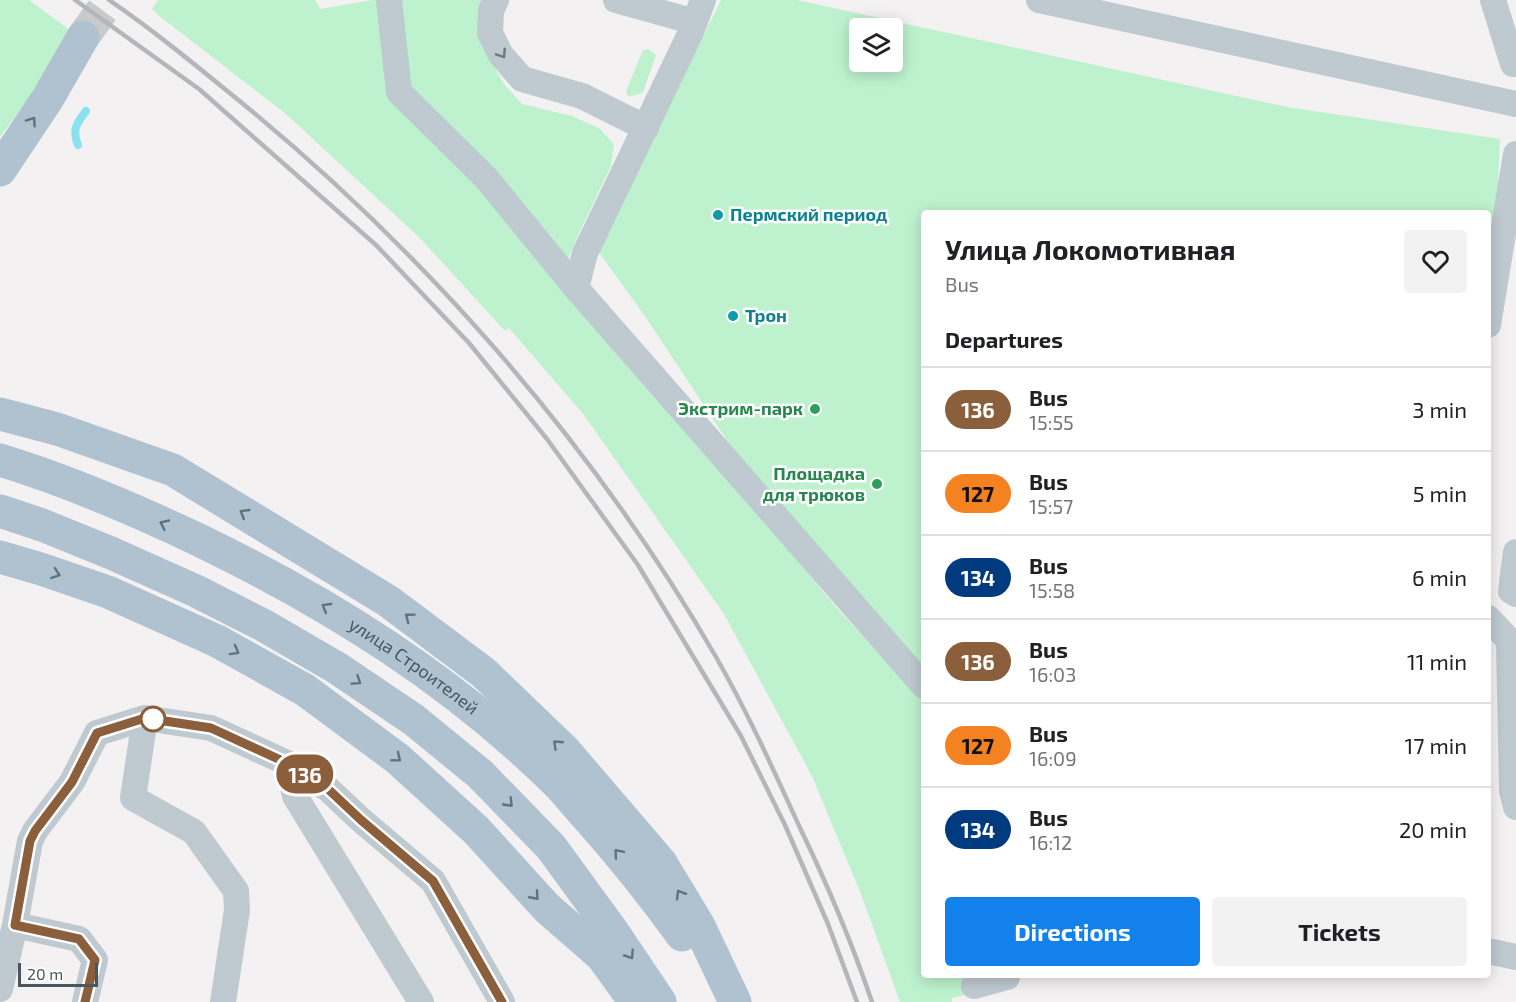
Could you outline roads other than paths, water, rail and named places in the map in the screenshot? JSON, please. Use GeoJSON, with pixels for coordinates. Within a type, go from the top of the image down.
{"type":"FeatureCollection","features":[{"type":"Feature","properties":{"kind":"main road"},"geometry":{"type":"LineString","coordinates":[[0,170],[48,98],[83,38]]}},
{"type":"Feature","properties":{"kind":"main road"},"geometry":{"type":"LineString","coordinates":[[0,414],[57,429],[172,470],[388,601],[484,674],[564,751],[661,862],[699,926],[735,1002]]}},
{"type":"Feature","properties":{"kind":"main road","name":"улица Строителей"},"geometry":{"type":"LineString","coordinates":[[0,460],[86,490],[217,549],[291,587],[367,632],[439,681],[500,729],[557,783],[652,894],[703,963],[725,1002]]}},
{"type":"Feature","properties":{"kind":"main road"},"geometry":{"type":"LineString","coordinates":[[0,511],[79,540],[196,591],[263,624],[337,668],[414,720],[480,774],[551,847],[620,941],[660,1002]]}},
{"type":"Feature","properties":{"kind":"main road"},"geometry":{"type":"LineString","coordinates":[[0,557],[41,568],[108,592],[217,641],[304,690],[398,759],[476,830],[547,908],[602,956],[634,1002]]}},
{"type":"Feature","properties":{"kind":"street"},"geometry":{"type":"LineString","coordinates":[[389,0],[399,92],[486,178],[576,288],[921,683]]}},
{"type":"Feature","properties":{"kind":"street"},"geometry":{"type":"LineString","coordinates":[[496,0],[492,10],[490,33],[501,56],[522,79],[582,96],[646,128]]}},
{"type":"Feature","properties":{"kind":"street"},"geometry":{"type":"LineString","coordinates":[[576,288],[585,252],[646,128],[699,11],[616,0]]}},
{"type":"Feature","properties":{"kind":"street"},"geometry":{"type":"LineString","coordinates":[[1039,0],[1516,104]]}},
{"type":"Feature","properties":{"kind":"street"},"geometry":{"type":"LineString","coordinates":[[1493,0],[1515,67]]}},
{"type":"Feature","properties":{"kind":"street"},"geometry":{"type":"LineString","coordinates":[[1491,319],[1503,297],[1516,154]]}},
{"type":"Feature","properties":{"kind":"street"},"geometry":{"type":"LineString","coordinates":[[1516,552],[1510,591],[1516,594]]}},
{"type":"Feature","properties":{"kind":"street"},"geometry":{"type":"LineString","coordinates":[[1491,621],[1506,637],[1509,644],[1512,791],[1516,807]]}},
{"type":"Feature","properties":{"kind":"street"},"geometry":{"type":"LineString","coordinates":[[145,718],[134,798],[194,832],[236,891],[237,910],[223,1002]]}},
{"type":"Feature","properties":{"kind":"street"},"geometry":{"type":"LineString","coordinates":[[0,989],[15,925],[27,850],[35,831],[72,782],[97,733],[145,718],[211,728],[287,763],[328,789],[433,881],[502,1002]]}},
{"type":"Feature","properties":{"kind":"street"},"geometry":{"type":"LineString","coordinates":[[287,763],[295,796],[421,1002]]}},
{"type":"Feature","properties":{"kind":"street"},"geometry":{"type":"LineString","coordinates":[[15,925],[79,939],[95,960],[85,1002]]}},
{"type":"Feature","properties":{"kind":"street"},"geometry":{"type":"LineString","coordinates":[[1491,952],[1516,957]]}},
{"type":"Feature","properties":{"kind":"street"},"geometry":{"type":"LineString","coordinates":[[974,986],[1003,978]]}},
{"type":"Feature","properties":{"kind":"waterway"},"geometry":{"type":"LineString","coordinates":[[78,145],[75,135],[76,127],[86,111]]}},
{"type":"Feature","properties":{"kind":"tunnel"},"geometry":{"type":"LineString","coordinates":[[83,37],[110,0]]}},
{"type":"Feature","properties":{"kind":"railway"},"geometry":{"type":"LineString","coordinates":[[75,0],[199,89],[376,245],[469,343],[547,439],[638,565],[741,736],[785,825],[828,924],[857,1002]]}},
{"type":"Feature","properties":{"kind":"railway"},"geometry":{"type":"LineString","coordinates":[[109,0],[226,90],[367,214],[434,281],[497,351],[557,424],[614,499],[667,577],[728,678],[821,872],[872,1002]]}},
{"type":"Feature","properties":{"kind":"place","name":"Пермский период"},"geometry":{"type":"Point","coordinates":[718,215]}},
{"type":"Feature","properties":{"kind":"place","name":"Трон"},"geometry":{"type":"Point","coordinates":[733,316]}},
{"type":"Feature","properties":{"kind":"place","name":"Экстрим-парк"},"geometry":{"type":"Point","coordinates":[815,409]}},
{"type":"Feature","properties":{"kind":"place","name":"Площадка для трюков"},"geometry":{"type":"Point","coordinates":[877,484]}}]}
